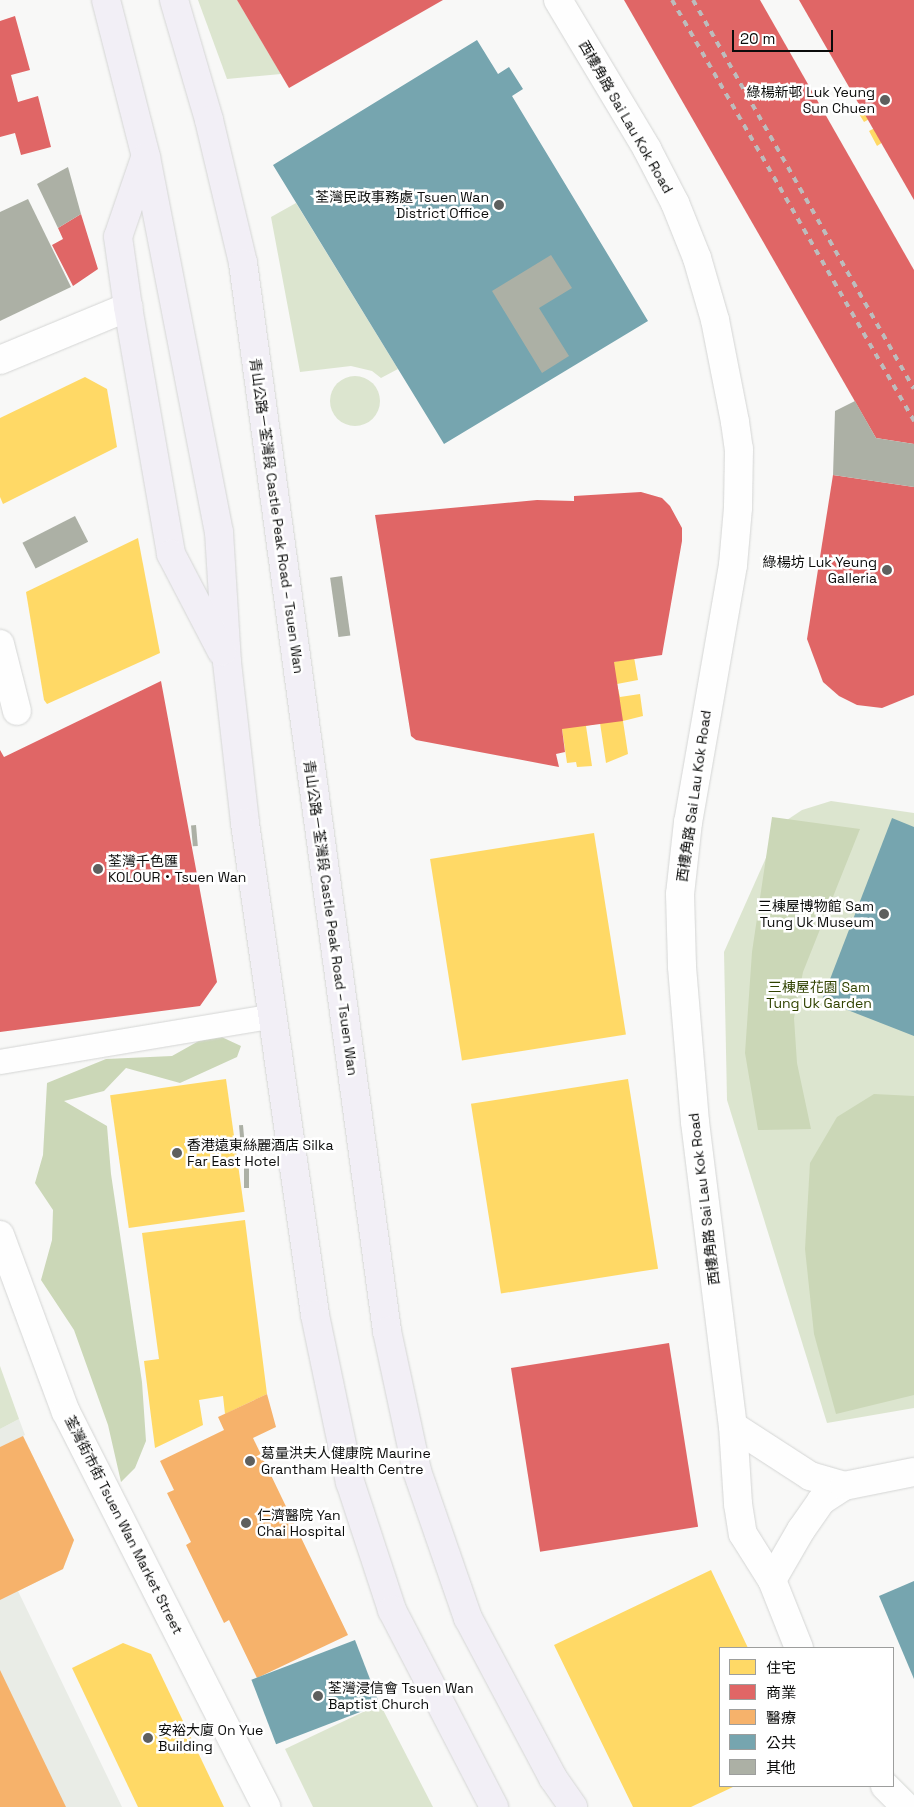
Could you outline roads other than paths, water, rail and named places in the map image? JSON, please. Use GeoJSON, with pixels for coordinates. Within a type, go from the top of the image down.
{"type":"FeatureCollection","features":[{"type":"Feature","properties":{"kind":"main road"},"geometry":{"type":"LineString","coordinates":[[106,0],[146,157],[219,532],[227,662],[245,823],[274,1016],[315,1315],[350,1482],[392,1610],[494,1807]]}},
{"type":"Feature","properties":{"kind":"main road","name":"青山公路－荃灣段 Castle Peak Road – Tsuen Wan"},"geometry":{"type":"LineString","coordinates":[[174,0],[209,120],[243,263],[386,1332],[417,1471],[468,1618],[553,1778],[573,1807]]}},
{"type":"Feature","properties":{"kind":"main road"},"geometry":{"type":"LineString","coordinates":[[146,157],[118,237],[128,307],[172,554],[227,662]]}},
{"type":"Feature","properties":{"kind":"street","name":"西樓角路 Sai Lau Kok Road"},"geometry":{"type":"LineString","coordinates":[[558,0],[647,149],[675,203],[696,258],[715,320],[737,431],[738,508],[733,565],[688,822],[680,894],[682,967],[695,1122],[733,1426],[738,1504],[744,1534],[772,1580],[799,1647]]}},
{"type":"Feature","properties":{"kind":"street"},"geometry":{"type":"LineString","coordinates":[[0,360],[128,307]]}},
{"type":"Feature","properties":{"kind":"street"},"geometry":{"type":"LineString","coordinates":[[0,644],[17,711]]}},
{"type":"Feature","properties":{"kind":"street"},"geometry":{"type":"LineString","coordinates":[[0,1062],[274,1016]]}},
{"type":"Feature","properties":{"kind":"street","name":"荃灣街市街 Tsuen Wan Market Street"},"geometry":{"type":"LineString","coordinates":[[0,1235],[66,1412],[266,1807]]}},
{"type":"Feature","properties":{"kind":"street"},"geometry":{"type":"LineString","coordinates":[[733,1426],[810,1476],[844,1486]]}},
{"type":"Feature","properties":{"kind":"street"},"geometry":{"type":"LineString","coordinates":[[772,1580],[821,1501],[844,1486],[914,1472]]}},
{"type":"Feature","properties":{"kind":"street"},"geometry":{"type":"LineString","coordinates":[[886,1787],[906,1807]]}},
{"type":"Feature","properties":{"kind":"railway"},"geometry":{"type":"LineString","coordinates":[[672,0],[914,421]]}},
{"type":"Feature","properties":{"kind":"railway"},"geometry":{"type":"LineString","coordinates":[[693,0],[914,389]]}},
{"type":"Feature","properties":{"kind":"place","name":"綠楊新邨 Luk Yeung Sun Chuen"},"geometry":{"type":"Point","coordinates":[885,100]}},
{"type":"Feature","properties":{"kind":"place","name":"荃灣民政事務處 Tsuen Wan District Office"},"geometry":{"type":"Point","coordinates":[499,205]}},
{"type":"Feature","properties":{"kind":"place","name":"綠楊坊 Luk Yeung Galleria"},"geometry":{"type":"Point","coordinates":[887,570]}},
{"type":"Feature","properties":{"kind":"place","name":"荃灣千色匯 KOLOUR‧Tsuen Wan"},"geometry":{"type":"Point","coordinates":[98,869]}},
{"type":"Feature","properties":{"kind":"place","name":"三棟屋博物館 Sam Tung Uk Museum"},"geometry":{"type":"Point","coordinates":[884,914]}},
{"type":"Feature","properties":{"kind":"place","name":"香港遠東絲麗酒店 Silka Far East Hotel"},"geometry":{"type":"Point","coordinates":[177,1153]}},
{"type":"Feature","properties":{"kind":"place","name":"葛量洪夫人健康院 Maurine Grantham Health Centre"},"geometry":{"type":"Point","coordinates":[250,1461]}},
{"type":"Feature","properties":{"kind":"place","name":"仁濟醫院 Yan Chai Hospital"},"geometry":{"type":"Point","coordinates":[246,1523]}},
{"type":"Feature","properties":{"kind":"place","name":"荃灣浸信會 Tsuen Wan Baptist Church"},"geometry":{"type":"Point","coordinates":[318,1696]}},
{"type":"Feature","properties":{"kind":"place","name":"安裕大廈 On Yue Building"},"geometry":{"type":"Point","coordinates":[148,1738]}},
{"type":"Feature","properties":{"kind":"park label","name":"三棟屋花園 Sam Tung Uk Garden"},"geometry":{"type":"Point","coordinates":[819,996]}}]}
